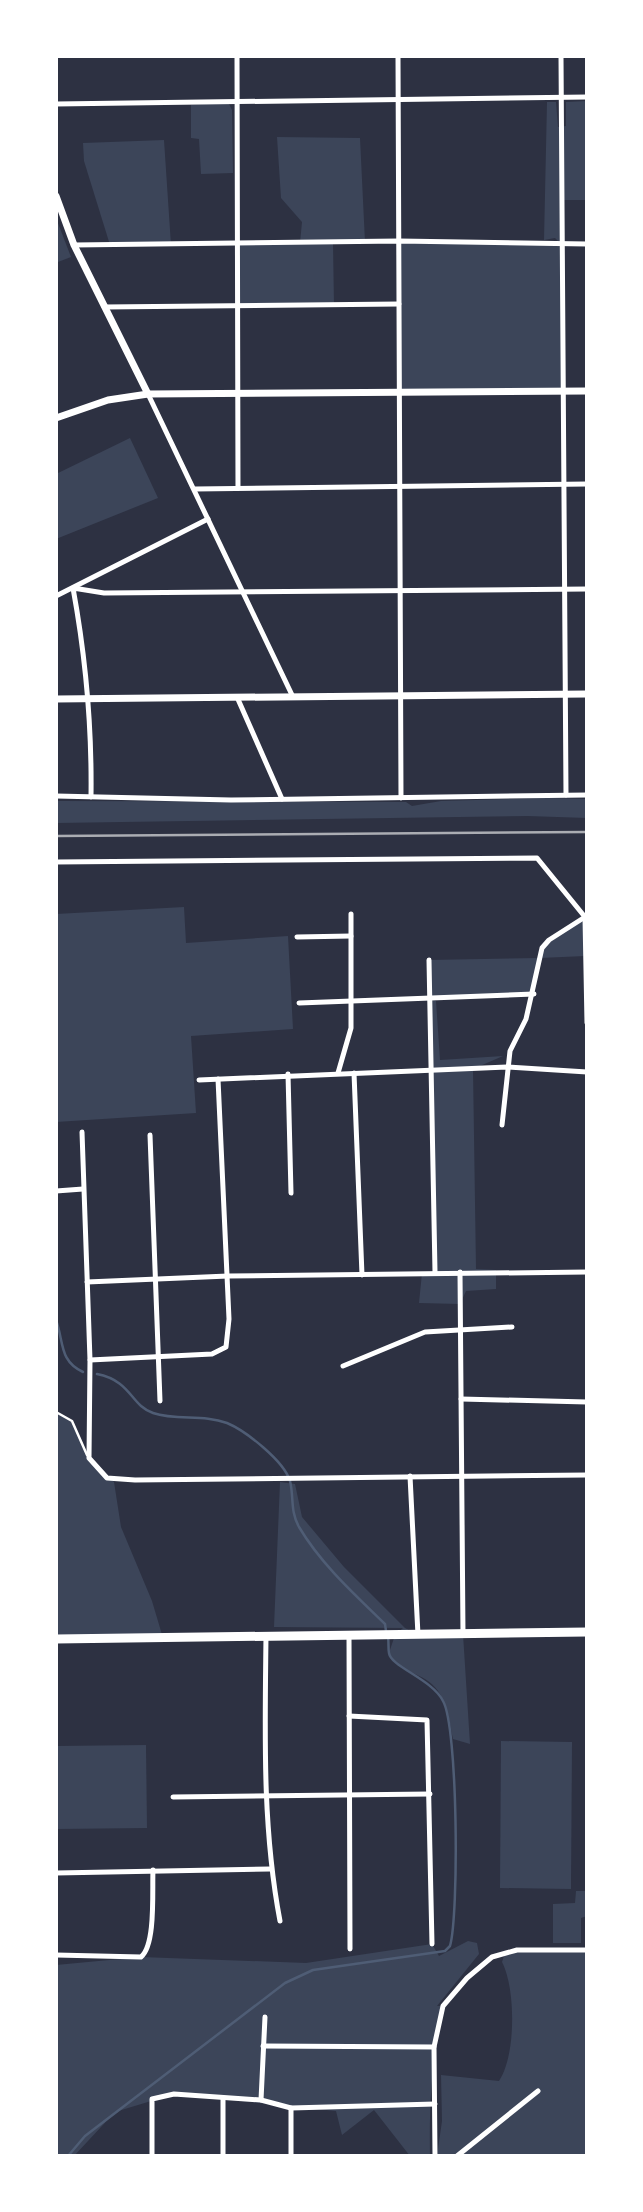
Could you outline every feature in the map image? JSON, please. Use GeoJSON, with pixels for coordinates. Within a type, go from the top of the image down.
{"type":"FeatureCollection","features":[{"type":"Feature","properties":{"kind":"highway"},"geometry":{"type":"LineString","coordinates":[[56,1639],[587,1632]]}},
{"type":"Feature","properties":{"kind":"street"},"geometry":{"type":"LineString","coordinates":[[237,56],[238,488]]}},
{"type":"Feature","properties":{"kind":"street"},"geometry":{"type":"LineString","coordinates":[[398,56],[401,798]]}},
{"type":"Feature","properties":{"kind":"street"},"geometry":{"type":"LineString","coordinates":[[561,56],[566,795]]}},
{"type":"Feature","properties":{"kind":"street"},"geometry":{"type":"LineString","coordinates":[[56,104],[587,97]]}},
{"type":"Feature","properties":{"kind":"street"},"geometry":{"type":"LineString","coordinates":[[56,196],[104,307],[195,489],[293,697]]}},
{"type":"Feature","properties":{"kind":"street"},"geometry":{"type":"LineString","coordinates":[[75,245],[399,241],[587,244]]}},
{"type":"Feature","properties":{"kind":"street"},"geometry":{"type":"LineString","coordinates":[[104,307],[399,304]]}},
{"type":"Feature","properties":{"kind":"street"},"geometry":{"type":"LineString","coordinates":[[56,418],[108,400],[148,394],[587,391]]}},
{"type":"Feature","properties":{"kind":"street"},"geometry":{"type":"LineString","coordinates":[[195,489],[587,484]]}},
{"type":"Feature","properties":{"kind":"street"},"geometry":{"type":"LineString","coordinates":[[56,596],[208,519]]}},
{"type":"Feature","properties":{"kind":"street"},"geometry":{"type":"LineString","coordinates":[[73,588],[104,593],[587,589]]}},
{"type":"Feature","properties":{"kind":"street"},"geometry":{"type":"LineString","coordinates":[[73,588],[87,664],[91,797]]}},
{"type":"Feature","properties":{"kind":"street"},"geometry":{"type":"LineString","coordinates":[[56,699],[587,694]]}},
{"type":"Feature","properties":{"kind":"street"},"geometry":{"type":"LineString","coordinates":[[237,697],[282,799]]}},
{"type":"Feature","properties":{"kind":"street"},"geometry":{"type":"LineString","coordinates":[[56,796],[282,799],[587,795]]}},
{"type":"Feature","properties":{"kind":"street"},"geometry":{"type":"LineString","coordinates":[[56,862],[537,859],[586,917],[587,1024]]}},
{"type":"Feature","properties":{"kind":"street"},"geometry":{"type":"LineString","coordinates":[[338,1073],[351,1028],[351,914]]}},
{"type":"Feature","properties":{"kind":"street"},"geometry":{"type":"LineString","coordinates":[[502,1125],[507,1067],[534,994],[542,948],[549,940],[586,917]]}},
{"type":"Feature","properties":{"kind":"street"},"geometry":{"type":"LineString","coordinates":[[297,937],[351,936]]}},
{"type":"Feature","properties":{"kind":"street"},"geometry":{"type":"LineString","coordinates":[[429,960],[435,1272]]}},
{"type":"Feature","properties":{"kind":"street"},"geometry":{"type":"LineString","coordinates":[[299,1003],[534,994]]}},
{"type":"Feature","properties":{"kind":"street"},"geometry":{"type":"LineString","coordinates":[[200,1080],[288,1074],[507,1067],[587,1072]]}},
{"type":"Feature","properties":{"kind":"street"},"geometry":{"type":"LineString","coordinates":[[354,1073],[362,1275]]}},
{"type":"Feature","properties":{"kind":"street"},"geometry":{"type":"LineString","coordinates":[[288,1074],[291,1193]]}},
{"type":"Feature","properties":{"kind":"street"},"geometry":{"type":"LineString","coordinates":[[90,1360],[222,1351],[228,1338],[228,1276],[218,1079]]}},
{"type":"Feature","properties":{"kind":"street"},"geometry":{"type":"LineString","coordinates":[[82,1132],[90,1360],[89,1458],[107,1478],[300,1479],[587,1475]]}},
{"type":"Feature","properties":{"kind":"street"},"geometry":{"type":"LineString","coordinates":[[150,1135],[160,1401]]}},
{"type":"Feature","properties":{"kind":"street"},"geometry":{"type":"LineString","coordinates":[[56,1191],[83,1189]]}},
{"type":"Feature","properties":{"kind":"street"},"geometry":{"type":"LineString","coordinates":[[460,1272],[463,1634]]}},
{"type":"Feature","properties":{"kind":"street"},"geometry":{"type":"LineString","coordinates":[[87,1282],[228,1276],[587,1272]]}},
{"type":"Feature","properties":{"kind":"street"},"geometry":{"type":"LineString","coordinates":[[343,1366],[411,1336],[460,1329],[512,1327]]}},
{"type":"Feature","properties":{"kind":"street"},"geometry":{"type":"LineString","coordinates":[[461,1399],[587,1402]]}},
{"type":"Feature","properties":{"kind":"street"},"geometry":{"type":"LineString","coordinates":[[410,1476],[418,1635]]}},
{"type":"Feature","properties":{"kind":"street"},"geometry":{"type":"LineString","coordinates":[[266,1636],[265,1796],[270,1869],[280,1921]]}},
{"type":"Feature","properties":{"kind":"street"},"geometry":{"type":"LineString","coordinates":[[349,1636],[349,1949]]}},
{"type":"Feature","properties":{"kind":"street"},"geometry":{"type":"LineString","coordinates":[[349,1716],[426,1720],[432,1944]]}},
{"type":"Feature","properties":{"kind":"street"},"geometry":{"type":"LineString","coordinates":[[173,1797],[430,1794]]}},
{"type":"Feature","properties":{"kind":"street"},"geometry":{"type":"LineString","coordinates":[[56,1873],[270,1869]]}},
{"type":"Feature","properties":{"kind":"street"},"geometry":{"type":"LineString","coordinates":[[56,1955],[141,1957],[150,1940],[153,1870]]}},
{"type":"Feature","properties":{"kind":"street"},"geometry":{"type":"LineString","coordinates":[[435,2156],[434,2047],[443,2006],[467,1978],[492,1957],[517,1950],[587,1950]]}},
{"type":"Feature","properties":{"kind":"street"},"geometry":{"type":"LineString","coordinates":[[261,2101],[265,2017]]}},
{"type":"Feature","properties":{"kind":"street"},"geometry":{"type":"LineString","coordinates":[[262,2046],[434,2047]]}},
{"type":"Feature","properties":{"kind":"street"},"geometry":{"type":"LineString","coordinates":[[457,2156],[538,2091]]}},
{"type":"Feature","properties":{"kind":"street"},"geometry":{"type":"LineString","coordinates":[[152,2156],[152,2099],[174,2094],[261,2101],[286,2105],[291,2109],[435,2104]]}},
{"type":"Feature","properties":{"kind":"street"},"geometry":{"type":"LineString","coordinates":[[223,2099],[223,2156]]}},
{"type":"Feature","properties":{"kind":"street"},"geometry":{"type":"LineString","coordinates":[[291,2109],[291,2156]]}},
{"type":"Feature","properties":{"kind":"lane"},"geometry":{"type":"LineString","coordinates":[[56,1412],[72,1421],[89,1458]]}},
{"type":"Feature","properties":{"kind":"shaded area"},"geometry":{"type":"Polygon","coordinates":[[[587,101],[587,200],[562,200],[563,391],[399,394],[399,241],[561,244],[555,238],[544,240],[547,102],[556,102],[558,127],[566,126],[566,102],[587,101]]]}},
{"type":"Feature","properties":{"kind":"shaded area"},"geometry":{"type":"Polygon","coordinates":[[[228,102],[232,110],[233,173],[201,174],[199,139],[191,138],[191,105],[228,102]]]}},
{"type":"Feature","properties":{"kind":"shaded area"},"geometry":{"type":"Polygon","coordinates":[[[277,137],[360,138],[365,242],[333,243],[334,305],[239,306],[239,245],[300,243],[302,222],[281,198],[277,137]]]}},
{"type":"Feature","properties":{"kind":"shaded area"},"geometry":{"type":"Polygon","coordinates":[[[164,140],[171,245],[110,245],[84,161],[83,143],[164,140]]]}},
{"type":"Feature","properties":{"kind":"shaded area"},"geometry":{"type":"Polygon","coordinates":[[[56,218],[71,257],[58,262],[56,257],[56,218]]]}},
{"type":"Feature","properties":{"kind":"shaded area"},"geometry":{"type":"Polygon","coordinates":[[[130,438],[158,498],[56,539],[56,474],[130,438]]]}},
{"type":"Feature","properties":{"kind":"shaded area"},"geometry":{"type":"Polygon","coordinates":[[[587,799],[587,818],[528,816],[56,823],[56,801],[406,802],[412,806],[441,801],[587,799]]]}},
{"type":"Feature","properties":{"kind":"shaded area"},"geometry":{"type":"Polygon","coordinates":[[[184,907],[186,943],[288,936],[293,1029],[191,1036],[196,1113],[56,1122],[56,914],[184,907]]]}},
{"type":"Feature","properties":{"kind":"shaded area"},"geometry":{"type":"Polygon","coordinates":[[[585,917],[585,956],[540,958],[534,994],[432,1000],[436,1001],[440,1060],[503,1056],[473,1069],[476,1269],[496,1270],[496,1289],[466,1291],[460,1304],[419,1303],[422,1273],[435,1272],[429,960],[539,958],[542,948],[585,917]]]}},
{"type":"Feature","properties":{"kind":"shaded area"},"geometry":{"type":"Polygon","coordinates":[[[56,1412],[72,1421],[86,1452],[114,1482],[121,1527],[152,1601],[163,1638],[56,1639],[56,1412]]]}},
{"type":"Feature","properties":{"kind":"shaded area"},"geometry":{"type":"Polygon","coordinates":[[[280,1482],[295,1484],[302,1517],[344,1567],[405,1628],[418,1635],[463,1634],[470,1744],[453,1739],[450,1722],[438,1690],[425,1679],[401,1666],[389,1653],[395,1635],[403,1628],[274,1627],[280,1482]]]}},
{"type":"Feature","properties":{"kind":"shaded area"},"geometry":{"type":"Polygon","coordinates":[[[501,1741],[572,1742],[571,1889],[500,1888],[501,1741]]]}},
{"type":"Feature","properties":{"kind":"shaded area"},"geometry":{"type":"Polygon","coordinates":[[[146,1745],[147,1828],[56,1829],[56,1746],[146,1745]]]}},
{"type":"Feature","properties":{"kind":"shaded area"},"geometry":{"type":"Polygon","coordinates":[[[576,1891],[587,1891],[587,1916],[581,1918],[581,1943],[553,1943],[553,1904],[575,1903],[576,1891]]]}},
{"type":"Feature","properties":{"kind":"shaded area"},"geometry":{"type":"Polygon","coordinates":[[[468,1941],[477,1943],[479,1954],[437,2006],[443,2006],[432,2081],[430,2156],[410,2156],[374,2110],[342,2135],[336,2111],[174,2094],[115,2112],[74,2156],[56,2156],[56,1965],[141,1957],[306,1963],[432,1944],[439,1956],[468,1941]]]}},
{"type":"Feature","properties":{"kind":"shaded area"},"geometry":{"type":"Polygon","coordinates":[[[587,1949],[587,2156],[437,2156],[442,2121],[441,2075],[499,2081],[505,2070],[511,2039],[512,2005],[507,1974],[502,1962],[505,1953],[517,1950],[587,1949]]]}},
{"type":"Feature","properties":{"kind":"waterway"},"geometry":{"type":"LineString","coordinates":[[56,1320],[66,1357],[75,1368],[83,1372]]}},
{"type":"Feature","properties":{"kind":"waterway"},"geometry":{"type":"LineString","coordinates":[[97,1374],[117,1382],[139,1405],[153,1413],[218,1420],[244,1433],[263,1448],[280,1465],[290,1481],[294,1515],[308,1541],[339,1578],[385,1624],[386,1631]]}},
{"type":"Feature","properties":{"kind":"waterway"},"geometry":{"type":"LineString","coordinates":[[68,2156],[85,2136],[285,1983],[313,1970],[445,1951],[450,1946],[455,1898],[456,1822],[448,1718],[438,1693],[391,1658],[388,1637]]}},
{"type":"Feature","properties":{"kind":"railway"},"geometry":{"type":"LineString","coordinates":[[56,836],[587,832]]}}]}
